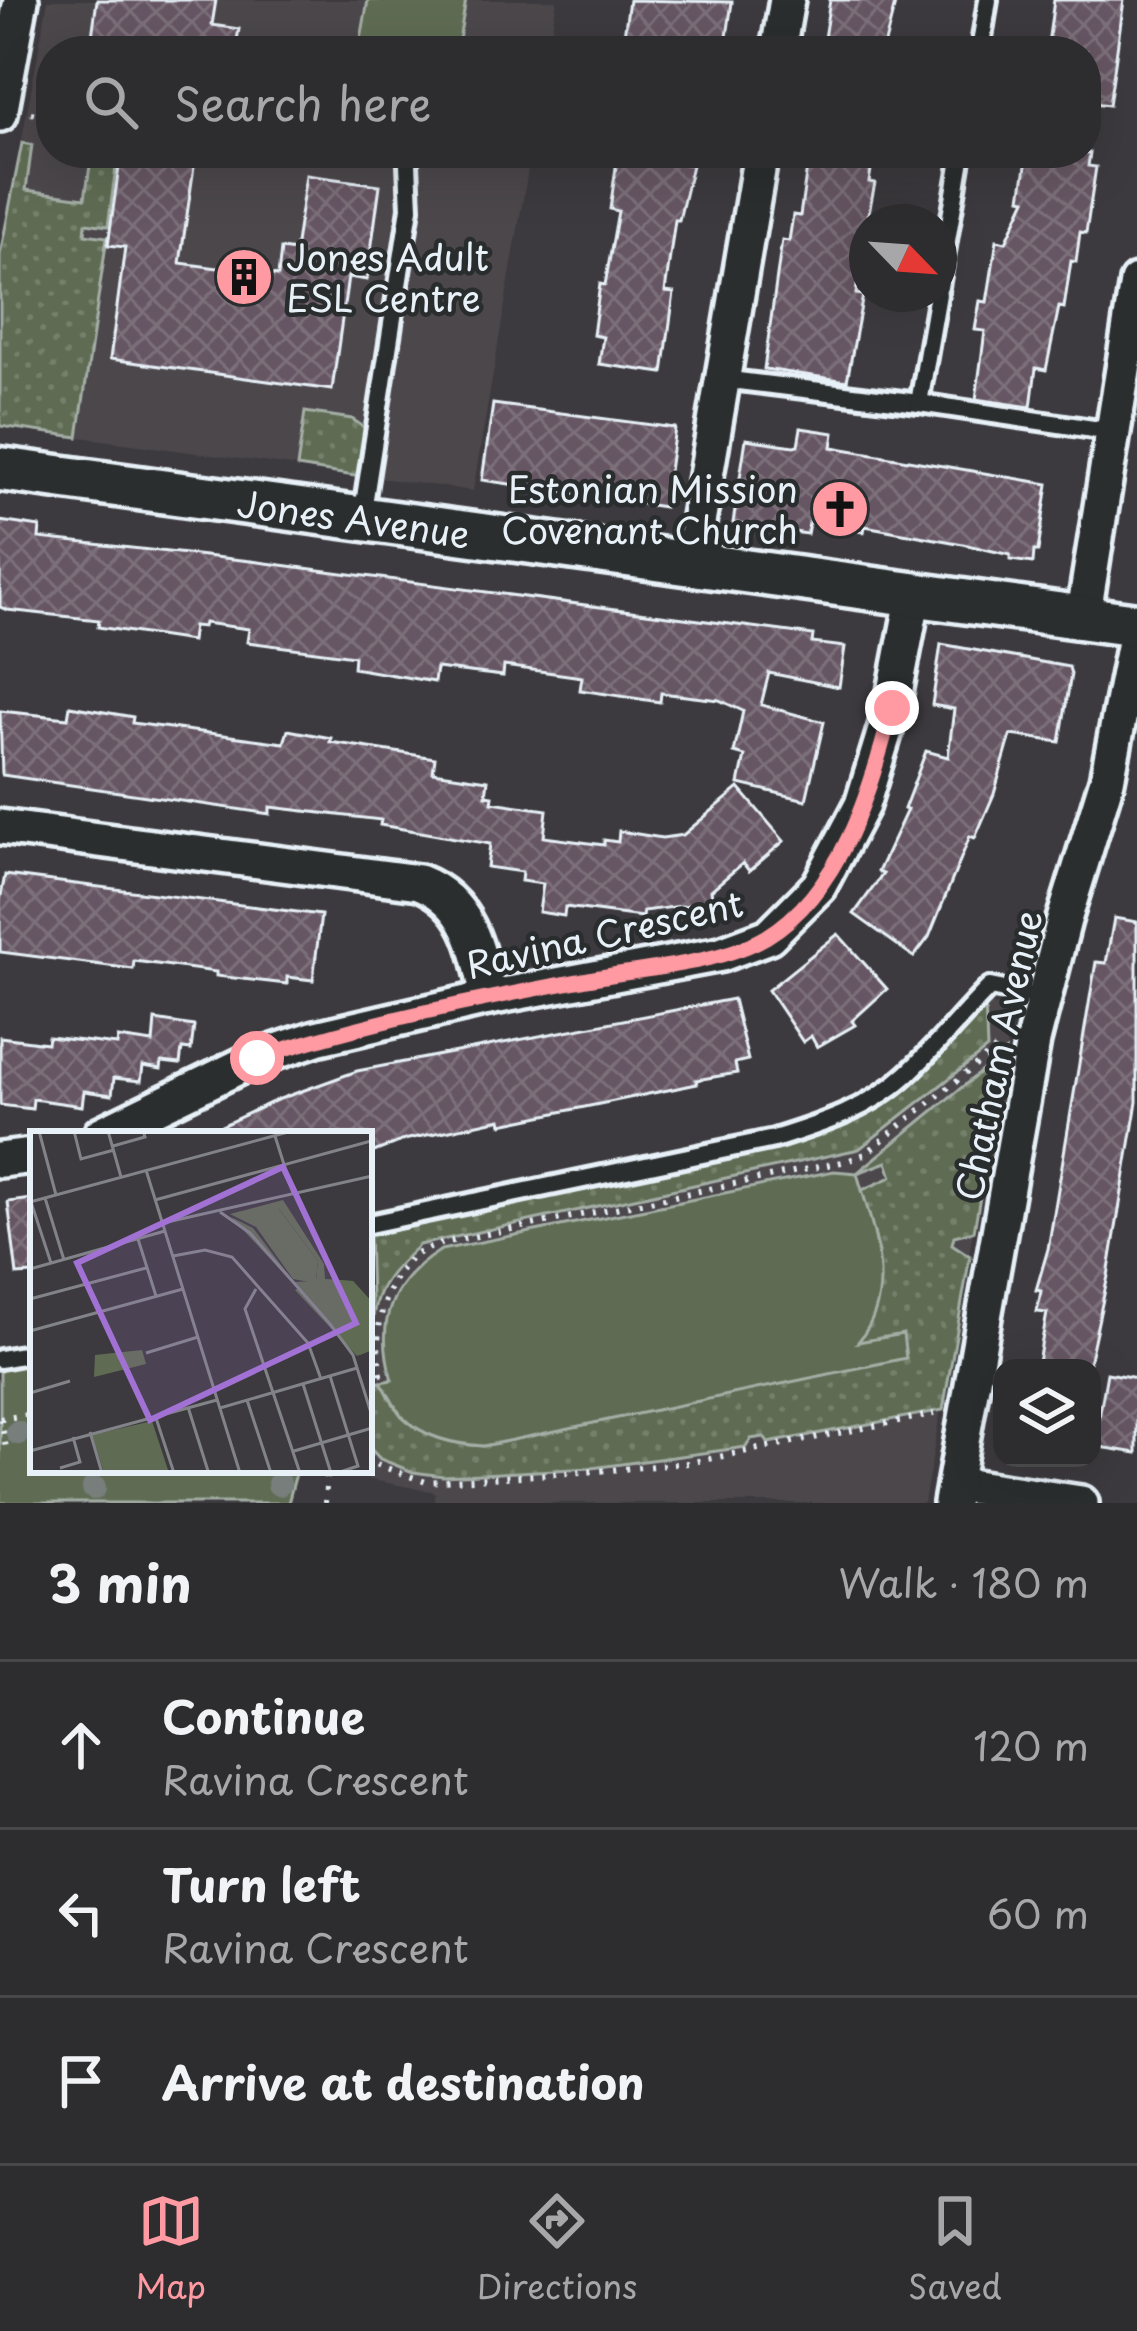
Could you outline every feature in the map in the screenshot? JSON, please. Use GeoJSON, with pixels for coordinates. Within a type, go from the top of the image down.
{"type":"FeatureCollection","features":[{"type":"Feature","properties":{"kind":"street"},"geometry":{"type":"LineString","coordinates":[[0,114],[7,43],[21,0]]}},
{"type":"Feature","properties":{"kind":"street"},"geometry":{"type":"LineString","coordinates":[[781,36],[787,0]]}},
{"type":"Feature","properties":{"kind":"street"},"geometry":{"type":"LineString","coordinates":[[691,564],[758,168]]}},
{"type":"Feature","properties":{"kind":"street"},"geometry":{"type":"LineString","coordinates":[[1084,619],[1137,282]]}},
{"type":"Feature","properties":{"kind":"street","name":"Jones Avenue"},"geometry":{"type":"LineString","coordinates":[[0,469],[1137,626]]}},
{"type":"Feature","properties":{"kind":"street","name":"Ravina Crescent"},"geometry":{"type":"LineString","coordinates":[[107,1131],[257,1058],[316,1038],[488,998],[733,951],[769,936],[795,914],[829,869],[862,805],[892,708],[914,594]]}},
{"type":"Feature","properties":{"kind":"street","name":"Chatham Avenue"},"geometry":{"type":"LineString","coordinates":[[953,1494],[1043,998],[1107,781],[1137,626]]}},
{"type":"Feature","properties":{"kind":"street"},"geometry":{"type":"LineString","coordinates":[[0,827],[419,882],[448,898],[462,913],[481,959],[488,998]]}},
{"type":"Feature","properties":{"kind":"street"},"geometry":{"type":"LineString","coordinates":[[0,1160],[30,1156]]}},
{"type":"Feature","properties":{"kind":"street"},"geometry":{"type":"LineString","coordinates":[[953,1494],[1081,1503]]}},
{"type":"Feature","properties":{"kind":"lane"},"geometry":{"type":"LineString","coordinates":[[982,36],[988,0]]}},
{"type":"Feature","properties":{"kind":"lane"},"geometry":{"type":"LineString","coordinates":[[362,518],[410,208],[408,168]]}},
{"type":"Feature","properties":{"kind":"lane"},"geometry":{"type":"LineString","coordinates":[[953,204],[959,168]]}},
{"type":"Feature","properties":{"kind":"lane"},"geometry":{"type":"LineString","coordinates":[[919,403],[934,312]]}},
{"type":"Feature","properties":{"kind":"lane"},"geometry":{"type":"LineString","coordinates":[[722,380],[1112,432]]}},
{"type":"Feature","properties":{"kind":"lane"},"geometry":{"type":"LineString","coordinates":[[372,1223],[774,1139],[833,1120],[906,1074],[990,987],[1043,998]]}},
{"type":"Feature","properties":{"kind":"lane"},"geometry":{"type":"LineString","coordinates":[[0,1359],[30,1354]]}},
{"type":"Feature","properties":{"kind":"path"},"geometry":{"type":"LineString","coordinates":[[372,1375],[381,1374],[377,1340],[381,1311],[391,1287],[415,1256],[442,1243],[865,1154],[1013,1035]]}},
{"type":"Feature","properties":{"kind":"path"},"geometry":{"type":"LineString","coordinates":[[372,1458],[378,1465],[426,1482],[599,1471],[688,1462],[949,1413]]}},
{"type":"Feature","properties":{"kind":"path"},"geometry":{"type":"LineString","coordinates":[[1,1419],[5,1448]]}},
{"type":"Feature","properties":{"kind":"path"},"geometry":{"type":"LineString","coordinates":[[325,1503],[327,1473]]}},
{"type":"Feature","properties":{"kind":"shaded area"},"geometry":{"type":"Polygon","coordinates":[[[48,0],[557,0],[551,36],[41,36],[48,0]]]}},
{"type":"Feature","properties":{"kind":"shaded area"},"geometry":{"type":"Polygon","coordinates":[[[36,64],[36,168],[528,168],[473,491],[0,426],[0,255],[36,64]]]}},
{"type":"Feature","properties":{"kind":"shaded area"},"geometry":{"type":"Polygon","coordinates":[[[985,1003],[1013,1010],[924,1503],[434,1503],[435,1492],[335,1473],[372,1473],[372,1233],[781,1145],[882,1104],[919,1074],[985,1003]]]}},
{"type":"Feature","properties":{"kind":"green space"},"geometry":{"type":"Polygon","coordinates":[[[368,0],[466,0],[460,36],[362,36],[368,0]]]}},
{"type":"Feature","properties":{"kind":"green space"},"geometry":{"type":"Polygon","coordinates":[[[22,143],[32,145],[26,190],[85,198],[90,168],[116,168],[108,226],[86,223],[85,234],[107,237],[78,437],[0,426],[0,255],[22,143]]]}},
{"type":"Feature","properties":{"kind":"green space"},"geometry":{"type":"Polygon","coordinates":[[[305,412],[352,419],[365,428],[361,477],[297,467],[305,412]]]}},
{"type":"Feature","properties":{"kind":"green space"},"geometry":{"type":"Polygon","coordinates":[[[985,1003],[987,1049],[859,1149],[419,1245],[390,1275],[376,1300],[373,1369],[372,1232],[791,1144],[881,1104],[936,1057],[985,1003]]]}},
{"type":"Feature","properties":{"kind":"green space"},"geometry":{"type":"Polygon","coordinates":[[[1005,1052],[974,1231],[954,1236],[952,1244],[970,1256],[943,1410],[768,1443],[764,1437],[751,1439],[746,1447],[592,1468],[443,1476],[413,1472],[380,1459],[372,1450],[372,1383],[381,1382],[402,1416],[419,1430],[483,1446],[721,1396],[856,1343],[879,1252],[862,1190],[892,1177],[887,1162],[857,1173],[1005,1052]]]}},
{"type":"Feature","properties":{"kind":"green space"},"geometry":{"type":"Polygon","coordinates":[[[834,1171],[857,1173],[879,1259],[878,1302],[858,1342],[903,1334],[906,1358],[483,1446],[420,1430],[402,1416],[381,1382],[392,1380],[385,1340],[391,1305],[409,1276],[441,1250],[834,1171]]]}},
{"type":"Feature","properties":{"kind":"green space"},"geometry":{"type":"Polygon","coordinates":[[[30,1364],[30,1473],[296,1473],[288,1503],[0,1503],[0,1370],[30,1364]]]}},
{"type":"Feature","properties":{"kind":"building"},"geometry":{"type":"Polygon","coordinates":[[[97,0],[216,0],[212,25],[239,29],[238,36],[92,36],[97,0]]]}},
{"type":"Feature","properties":{"kind":"building"},"geometry":{"type":"Polygon","coordinates":[[[629,0],[732,2],[727,36],[624,36],[629,0]]]}},
{"type":"Feature","properties":{"kind":"building"},"geometry":{"type":"Polygon","coordinates":[[[830,0],[895,4],[887,36],[824,36],[830,0]]]}},
{"type":"Feature","properties":{"kind":"building"},"geometry":{"type":"Polygon","coordinates":[[[1054,0],[1124,0],[1109,105],[1101,104],[1101,36],[1049,36],[1054,0]]]}},
{"type":"Feature","properties":{"kind":"building","name":"Jones Adult ESL Centre"},"geometry":{"type":"Polygon","coordinates":[[[119,168],[194,168],[180,263],[278,276],[281,249],[295,251],[306,175],[380,185],[367,280],[348,277],[332,390],[110,359],[125,247],[108,245],[119,168]]]}},
{"type":"Feature","properties":{"kind":"building"},"geometry":{"type":"Polygon","coordinates":[[[616,168],[691,168],[679,220],[675,220],[665,292],[674,293],[663,373],[599,364],[603,337],[593,335],[618,211],[610,209],[616,168]]]}},
{"type":"Feature","properties":{"kind":"building"},"geometry":{"type":"Polygon","coordinates":[[[807,168],[871,168],[869,182],[875,183],[871,204],[849,204],[849,312],[860,312],[847,381],[764,369],[782,240],[789,241],[793,215],[800,216],[807,168]]]}},
{"type":"Feature","properties":{"kind":"building"},"geometry":{"type":"Polygon","coordinates":[[[1026,168],[1096,168],[1086,233],[1080,232],[1076,262],[1071,261],[1064,308],[1059,307],[1046,370],[1036,368],[1031,407],[976,399],[985,331],[975,330],[980,301],[987,302],[997,240],[1006,242],[1026,199],[1021,198],[1026,168]]]}},
{"type":"Feature","properties":{"kind":"building"},"geometry":{"type":"Polygon","coordinates":[[[493,404],[675,428],[664,507],[482,480],[493,404]]]}},
{"type":"Feature","properties":{"kind":"building"},"geometry":{"type":"Polygon","coordinates":[[[801,428],[834,433],[832,447],[1048,484],[1033,563],[865,526],[864,532],[809,523],[807,534],[733,523],[746,439],[794,446],[801,428]]]}},
{"type":"Feature","properties":{"kind":"building"},"geometry":{"type":"Polygon","coordinates":[[[0,521],[40,527],[39,538],[813,635],[812,643],[845,647],[839,687],[769,673],[761,705],[824,722],[806,800],[739,784],[745,756],[734,753],[743,711],[719,700],[661,693],[660,702],[580,690],[582,677],[504,666],[503,676],[436,668],[434,682],[353,668],[354,656],[247,642],[249,629],[204,623],[193,626],[191,641],[98,627],[99,620],[7,610],[0,607],[0,521]]]}},
{"type":"Feature","properties":{"kind":"building"},"geometry":{"type":"Polygon","coordinates":[[[941,644],[1069,667],[1071,674],[1060,742],[1011,735],[975,838],[970,836],[929,937],[914,957],[854,914],[883,874],[878,872],[907,810],[926,751],[948,757],[954,709],[932,705],[941,644]]]}},
{"type":"Feature","properties":{"kind":"building"},"geometry":{"type":"Polygon","coordinates":[[[70,706],[133,717],[132,723],[284,743],[288,730],[331,738],[330,742],[435,758],[433,772],[488,780],[486,795],[493,796],[492,802],[547,810],[544,837],[604,845],[604,840],[618,842],[619,831],[662,838],[683,835],[739,788],[784,841],[749,871],[743,863],[711,890],[713,902],[643,911],[642,917],[565,907],[564,916],[539,912],[543,884],[521,881],[522,872],[487,867],[490,844],[380,825],[381,820],[270,807],[270,814],[2,775],[0,711],[68,718],[70,706]]]}},
{"type":"Feature","properties":{"kind":"building"},"geometry":{"type":"Polygon","coordinates":[[[5,875],[321,915],[313,980],[287,977],[287,984],[134,961],[133,969],[0,952],[5,875]]]}},
{"type":"Feature","properties":{"kind":"building"},"geometry":{"type":"Polygon","coordinates":[[[1114,918],[1137,922],[1137,1102],[1108,1276],[1090,1359],[1039,1359],[1047,1313],[1037,1312],[1041,1291],[1036,1290],[1048,1249],[1096,962],[1106,963],[1114,918]]]}},
{"type":"Feature","properties":{"kind":"building"},"geometry":{"type":"Polygon","coordinates":[[[838,934],[887,989],[852,1021],[855,1025],[817,1047],[811,1036],[803,1042],[768,990],[838,934]]]}},
{"type":"Feature","properties":{"kind":"building"},"geometry":{"type":"Polygon","coordinates":[[[733,999],[748,1060],[735,1063],[737,1073],[696,1080],[697,1084],[502,1124],[501,1119],[404,1140],[372,1153],[372,1131],[210,1131],[357,1071],[733,999]]]}},
{"type":"Feature","properties":{"kind":"building"},"geometry":{"type":"Polygon","coordinates":[[[155,1020],[194,1026],[191,1050],[182,1049],[180,1064],[162,1062],[161,1069],[143,1066],[141,1081],[114,1078],[112,1095],[84,1091],[82,1106],[33,1099],[32,1109],[0,1105],[0,1037],[47,1043],[48,1037],[117,1045],[118,1038],[153,1043],[155,1020]]]}},
{"type":"Feature","properties":{"kind":"building"},"geometry":{"type":"Polygon","coordinates":[[[30,1199],[30,1274],[17,1275],[8,1202],[30,1199]]]}},
{"type":"Feature","properties":{"kind":"building"},"geometry":{"type":"Polygon","coordinates":[[[1107,1373],[1137,1378],[1137,1453],[1101,1447],[1107,1373]]]}},
{"type":"Feature","properties":{"kind":"place","name":"Jones Adult ESL Centre"},"geometry":{"type":"Point","coordinates":[244,277]}},
{"type":"Feature","properties":{"kind":"place","name":"Estonian Mission Covenant Church"},"geometry":{"type":"Point","coordinates":[840,509]}},
{"type":"Feature","properties":{"kind":"route"},"geometry":{"type":"LineString","coordinates":[[257,1058],[316,1038],[488,998],[721,954],[769,936],[795,914],[840,852],[879,759],[892,708]]}}]}
